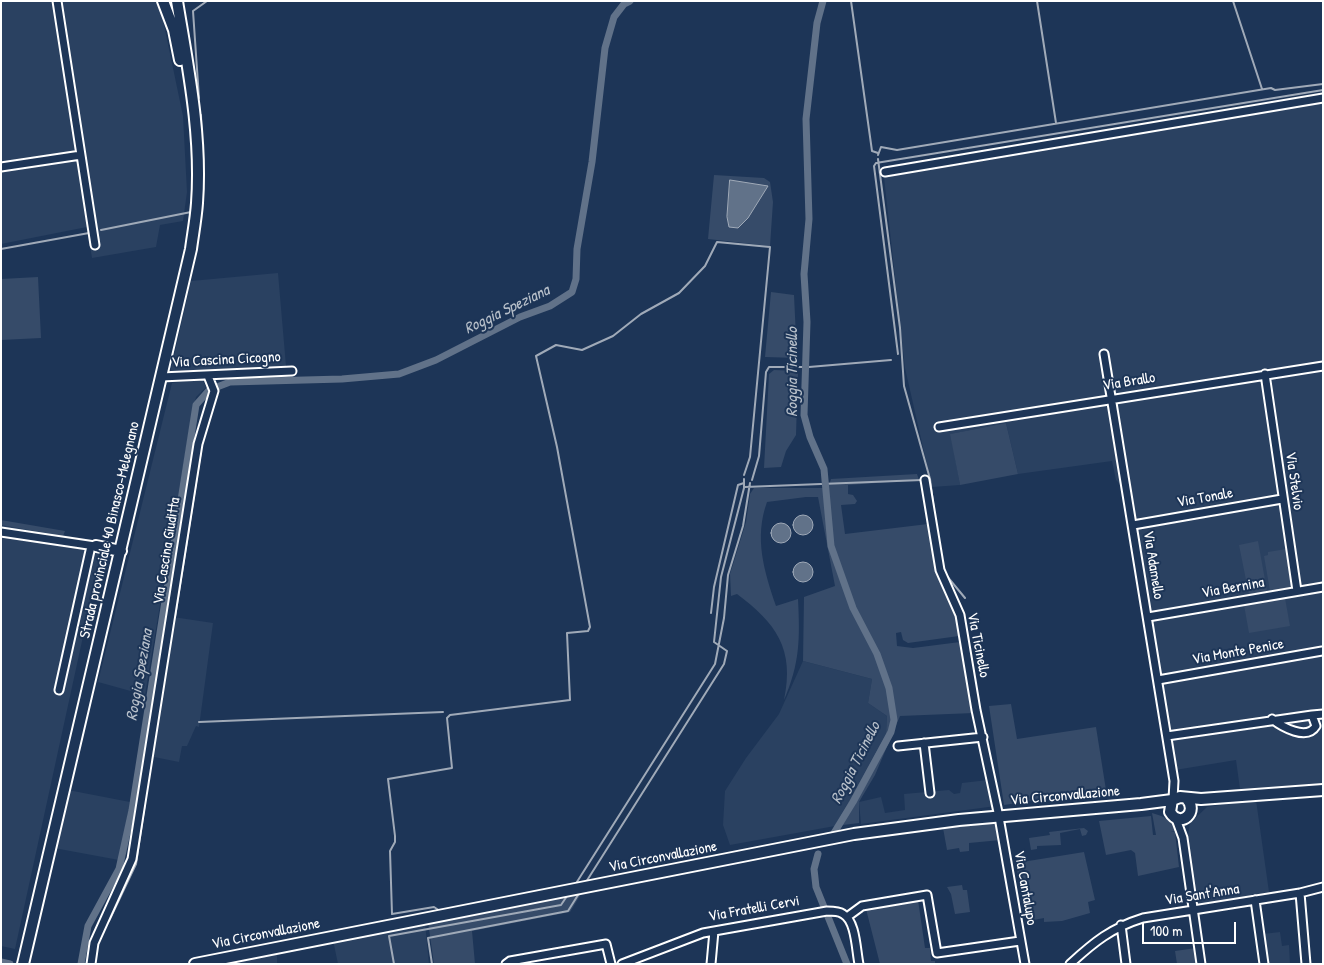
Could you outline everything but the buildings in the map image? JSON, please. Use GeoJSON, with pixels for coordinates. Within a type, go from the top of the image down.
{"type":"FeatureCollection","features":[{"type":"Feature","properties":{"kind":"main road","name":"Strada provinciale 40 Binasco-Melegnano"},"geometry":{"type":"LineString","coordinates":[[163,1],[174,30],[192,102]]}},
{"type":"Feature","properties":{"kind":"main road","name":"Strada provinciale 40 Binasco-Melegnano"},"geometry":{"type":"LineString","coordinates":[[23,963],[180,300],[197,204],[198,158],[177,1]]}},
{"type":"Feature","properties":{"kind":"main road"},"geometry":{"type":"LineString","coordinates":[[94,546],[121,551]]}},
{"type":"Feature","properties":{"kind":"main road"},"geometry":{"type":"LineString","coordinates":[[1141,804],[1156,808],[1174,817],[1189,815],[1218,798],[1323,790]]}},
{"type":"Feature","properties":{"kind":"main road","name":"Via Circonvallazione"},"geometry":{"type":"LineString","coordinates":[[195,964],[854,834],[1000,816],[1179,799],[1218,798]]}},
{"type":"Feature","properties":{"kind":"main road"},"geometry":{"type":"LineString","coordinates":[[1174,817],[1169,808],[1179,799],[1192,807],[1189,815]]}},
{"type":"Feature","properties":{"kind":"street"},"geometry":{"type":"LineString","coordinates":[[57,1],[95,245]]}},
{"type":"Feature","properties":{"kind":"street"},"geometry":{"type":"LineString","coordinates":[[885,172],[1323,98]]}},
{"type":"Feature","properties":{"kind":"street"},"geometry":{"type":"LineString","coordinates":[[1,167],[81,155]]}},
{"type":"Feature","properties":{"kind":"street","name":"Via Adamello"},"geometry":{"type":"LineString","coordinates":[[1104,354],[1174,781],[1179,799]]}},
{"type":"Feature","properties":{"kind":"street","name":"Via Brallo"},"geometry":{"type":"LineString","coordinates":[[939,427],[1323,366]]}},
{"type":"Feature","properties":{"kind":"street","name":"Via Cascina Cicogno"},"geometry":{"type":"LineString","coordinates":[[161,377],[292,371]]}},
{"type":"Feature","properties":{"kind":"street","name":"Via Stelvio"},"geometry":{"type":"LineString","coordinates":[[1265,374],[1297,591]]}},
{"type":"Feature","properties":{"kind":"street","name":"Via Cascina Giuditta"},"geometry":{"type":"LineString","coordinates":[[91,964],[94,943],[132,859],[198,444],[214,392],[208,376]]}},
{"type":"Feature","properties":{"kind":"street","name":"Via Ticinello"},"geometry":{"type":"LineString","coordinates":[[925,480],[940,570],[960,615],[1000,816]]}},
{"type":"Feature","properties":{"kind":"street","name":"Via Tonale"},"geometry":{"type":"LineString","coordinates":[[1133,525],[1282,498]]}},
{"type":"Feature","properties":{"kind":"street"},"geometry":{"type":"LineString","coordinates":[[1,532],[94,546],[59,690]]}},
{"type":"Feature","properties":{"kind":"street","name":"Via Bernina"},"geometry":{"type":"LineString","coordinates":[[1148,617],[1323,587]]}},
{"type":"Feature","properties":{"kind":"street","name":"Via Monte Penice"},"geometry":{"type":"LineString","coordinates":[[1158,680],[1322,651]]}},
{"type":"Feature","properties":{"kind":"street"},"geometry":{"type":"LineString","coordinates":[[1167,736],[1272,719],[1323,714]]}},
{"type":"Feature","properties":{"kind":"street"},"geometry":{"type":"LineString","coordinates":[[1272,719],[1286,728],[1304,733],[1311,732],[1316,726],[1312,715]]}},
{"type":"Feature","properties":{"kind":"street"},"geometry":{"type":"LineString","coordinates":[[898,746],[983,737]]}},
{"type":"Feature","properties":{"kind":"street"},"geometry":{"type":"LineString","coordinates":[[924,743],[930,793]]}},
{"type":"Feature","properties":{"kind":"street"},"geometry":{"type":"LineString","coordinates":[[1183,838],[1189,815]]}},
{"type":"Feature","properties":{"kind":"street","name":"Via Cantalupo"},"geometry":{"type":"LineString","coordinates":[[1000,816],[1025,964]]}},
{"type":"Feature","properties":{"kind":"street"},"geometry":{"type":"LineString","coordinates":[[1174,817],[1183,838],[1201,964]]}},
{"type":"Feature","properties":{"kind":"street","name":"Via Sant'Anna"},"geometry":{"type":"LineString","coordinates":[[1070,964],[1097,939],[1120,925],[1142,918],[1300,894],[1323,887]]}},
{"type":"Feature","properties":{"kind":"street"},"geometry":{"type":"LineString","coordinates":[[859,964],[848,917],[862,906],[927,894],[937,953],[1020,941]]}},
{"type":"Feature","properties":{"kind":"street"},"geometry":{"type":"LineString","coordinates":[[1300,894],[1306,964]]}},
{"type":"Feature","properties":{"kind":"street"},"geometry":{"type":"LineString","coordinates":[[1255,900],[1264,964]]}},
{"type":"Feature","properties":{"kind":"street","name":"Via Fratelli Cervi"},"geometry":{"type":"LineString","coordinates":[[622,964],[703,933],[827,911],[842,913],[848,917]]}},
{"type":"Feature","properties":{"kind":"street"},"geometry":{"type":"LineString","coordinates":[[1120,925],[1126,964]]}},
{"type":"Feature","properties":{"kind":"street"},"geometry":{"type":"LineString","coordinates":[[711,964],[714,931]]}},
{"type":"Feature","properties":{"kind":"street"},"geometry":{"type":"LineString","coordinates":[[506,964],[510,961],[606,944],[611,964]]}},
{"type":"Feature","properties":{"kind":"shaded area"},"geometry":{"type":"Polygon","coordinates":[[[1,1],[159,1],[183,116],[187,192],[183,221],[160,225],[156,247],[92,258],[87,227],[1,244],[1,1]]]}},
{"type":"Feature","properties":{"kind":"shaded area"},"geometry":{"type":"Polygon","coordinates":[[[1323,94],[1323,783],[1240,789],[1236,760],[1169,771],[1121,485],[1116,480],[1112,461],[1018,474],[1006,423],[951,434],[960,485],[932,487],[905,368],[883,168],[1323,94]]]}},
{"type":"Feature","properties":{"kind":"shaded area"},"geometry":{"type":"Polygon","coordinates":[[[714,175],[764,178],[770,182],[773,202],[770,246],[708,239],[714,175]]]}},
{"type":"Feature","properties":{"kind":"shaded area"},"geometry":{"type":"Polygon","coordinates":[[[730,180],[768,186],[748,218],[738,228],[729,227],[727,217],[730,180]]]}},
{"type":"Feature","properties":{"kind":"shaded area"},"geometry":{"type":"Polygon","coordinates":[[[278,273],[286,366],[170,373],[191,281],[278,273]]]}},
{"type":"Feature","properties":{"kind":"shaded area"},"geometry":{"type":"Polygon","coordinates":[[[38,277],[41,338],[1,340],[1,279],[38,277]]]}},
{"type":"Feature","properties":{"kind":"shaded area"},"geometry":{"type":"Polygon","coordinates":[[[771,292],[794,295],[797,358],[765,357],[771,292]]]}},
{"type":"Feature","properties":{"kind":"shaded area"},"geometry":{"type":"Polygon","coordinates":[[[774,370],[798,371],[796,435],[786,451],[781,467],[764,468],[769,374],[774,370]]]}},
{"type":"Feature","properties":{"kind":"shaded area"},"geometry":{"type":"Polygon","coordinates":[[[202,379],[206,387],[196,397],[191,418],[145,695],[98,682],[172,383],[202,379]]]}},
{"type":"Feature","properties":{"kind":"shaded area"},"geometry":{"type":"Polygon","coordinates":[[[1006,423],[1018,474],[960,485],[950,434],[1006,423]]]}},
{"type":"Feature","properties":{"kind":"shaded area"},"geometry":{"type":"Polygon","coordinates":[[[917,474],[919,480],[848,485],[848,494],[853,495],[857,501],[855,504],[841,505],[845,534],[928,524],[937,576],[954,610],[959,636],[908,643],[903,640],[901,632],[896,633],[897,646],[913,648],[960,642],[974,713],[900,716],[875,775],[859,802],[859,823],[835,826],[886,734],[887,716],[868,703],[872,679],[803,661],[804,597],[835,586],[818,497],[767,502],[763,515],[761,529],[762,554],[776,606],[798,599],[798,651],[793,674],[784,700],[787,666],[779,639],[772,627],[751,605],[737,594],[731,596],[730,574],[746,522],[750,494],[754,488],[828,488],[831,479],[917,474]]]}},
{"type":"Feature","properties":{"kind":"shaded area"},"geometry":{"type":"Polygon","coordinates":[[[803,515],[810,518],[813,525],[810,532],[803,535],[796,532],[793,525],[796,518],[803,515]]]}},
{"type":"Feature","properties":{"kind":"shaded area"},"geometry":{"type":"Polygon","coordinates":[[[1,520],[65,531],[63,536],[1,525],[1,520]]]}},
{"type":"Feature","properties":{"kind":"shaded area"},"geometry":{"type":"Polygon","coordinates":[[[781,523],[788,526],[791,533],[788,540],[781,543],[774,540],[771,533],[774,526],[781,523]]]}},
{"type":"Feature","properties":{"kind":"shaded area"},"geometry":{"type":"Polygon","coordinates":[[[1,525],[98,541],[99,563],[15,949],[1,946],[1,525]]]}},
{"type":"Feature","properties":{"kind":"shaded area"},"geometry":{"type":"Polygon","coordinates":[[[1258,541],[1267,591],[1249,595],[1239,545],[1258,541]]]}},
{"type":"Feature","properties":{"kind":"shaded area"},"geometry":{"type":"Polygon","coordinates":[[[1286,549],[1291,587],[1270,591],[1264,556],[1268,555],[1268,552],[1286,549]]]}},
{"type":"Feature","properties":{"kind":"shaded area"},"geometry":{"type":"Polygon","coordinates":[[[803,562],[810,565],[813,572],[810,579],[803,582],[796,579],[793,572],[796,565],[803,562]]]}},
{"type":"Feature","properties":{"kind":"shaded area"},"geometry":{"type":"Polygon","coordinates":[[[1285,598],[1290,626],[1249,633],[1244,605],[1285,598]]]}},
{"type":"Feature","properties":{"kind":"shaded area"},"geometry":{"type":"Polygon","coordinates":[[[173,617],[213,623],[199,727],[196,726],[187,746],[182,746],[179,762],[149,756],[173,617]]]}},
{"type":"Feature","properties":{"kind":"shaded area"},"geometry":{"type":"Polygon","coordinates":[[[803,661],[872,679],[868,703],[887,716],[886,734],[835,826],[730,845],[723,825],[725,791],[746,758],[779,714],[803,661]]]}},
{"type":"Feature","properties":{"kind":"shaded area"},"geometry":{"type":"Polygon","coordinates":[[[1011,704],[1017,739],[1096,727],[1106,790],[1004,805],[989,706],[1011,704]]]}},
{"type":"Feature","properties":{"kind":"shaded area"},"geometry":{"type":"Polygon","coordinates":[[[988,780],[996,806],[861,824],[859,802],[881,797],[885,813],[905,810],[904,794],[949,790],[954,794],[960,793],[962,783],[988,780]]]}},
{"type":"Feature","properties":{"kind":"shaded area"},"geometry":{"type":"Polygon","coordinates":[[[68,790],[130,802],[119,860],[54,848],[68,790]]]}},
{"type":"Feature","properties":{"kind":"shaded area"},"geometry":{"type":"Polygon","coordinates":[[[1256,800],[1269,892],[1201,904],[1196,903],[1189,855],[1188,835],[1190,823],[1207,807],[1256,800]]]}},
{"type":"Feature","properties":{"kind":"shaded area"},"geometry":{"type":"Polygon","coordinates":[[[1152,813],[1167,819],[1174,827],[1175,831],[1171,832],[1175,832],[1179,867],[1138,876],[1135,853],[1131,850],[1106,855],[1099,821],[1151,816],[1153,835],[1156,835],[1152,813]]]}},
{"type":"Feature","properties":{"kind":"shaded area"},"geometry":{"type":"Polygon","coordinates":[[[995,823],[1001,840],[969,843],[969,851],[960,852],[959,848],[947,850],[943,828],[995,823]]]}},
{"type":"Feature","properties":{"kind":"shaded area"},"geometry":{"type":"Polygon","coordinates":[[[1084,828],[1088,831],[1086,835],[1082,836],[1080,829],[1060,833],[1061,845],[1037,846],[1037,849],[1031,850],[1029,838],[1050,835],[1049,832],[1084,828]]]}},
{"type":"Feature","properties":{"kind":"shaded area"},"geometry":{"type":"Polygon","coordinates":[[[1084,852],[1095,900],[1088,902],[1090,913],[1062,921],[1044,922],[1044,918],[1028,921],[1027,916],[1024,916],[1016,863],[1084,852]]]}},
{"type":"Feature","properties":{"kind":"shaded area"},"geometry":{"type":"Polygon","coordinates":[[[962,885],[963,890],[967,890],[970,912],[955,914],[951,894],[947,887],[962,885]]]}},
{"type":"Feature","properties":{"kind":"shaded area"},"geometry":{"type":"Polygon","coordinates":[[[581,894],[570,912],[472,931],[475,964],[434,964],[428,922],[581,894]]]}},
{"type":"Feature","properties":{"kind":"shaded area"},"geometry":{"type":"Polygon","coordinates":[[[918,900],[925,948],[930,948],[931,961],[935,961],[935,964],[880,964],[866,909],[918,900]]]}},
{"type":"Feature","properties":{"kind":"shaded area"},"geometry":{"type":"Polygon","coordinates":[[[425,923],[429,964],[338,964],[333,940],[425,923]]]}},
{"type":"Feature","properties":{"kind":"shaded area"},"geometry":{"type":"Polygon","coordinates":[[[1280,932],[1282,946],[1289,945],[1290,964],[1267,964],[1263,934],[1280,932]]]}},
{"type":"Feature","properties":{"kind":"shaded area"},"geometry":{"type":"Polygon","coordinates":[[[1196,948],[1198,964],[1177,964],[1175,951],[1196,948]]]}},
{"type":"Feature","properties":{"kind":"shaded area"},"geometry":{"type":"Polygon","coordinates":[[[277,952],[277,964],[211,964],[277,952]]]}},
{"type":"Feature","properties":{"kind":"waterway"},"geometry":{"type":"LineString","coordinates":[[199,98],[193,11],[207,1]]}},
{"type":"Feature","properties":{"kind":"waterway","name":"Roggia Speziana"},"geometry":{"type":"LineString","coordinates":[[217,387],[230,382],[342,379],[399,374],[436,360],[520,317],[550,306],[572,292],[576,279],[577,249],[592,162],[605,48],[614,17],[624,4],[630,1]]}},
{"type":"Feature","properties":{"kind":"waterway","name":"Roggia Ticinello"},"geometry":{"type":"LineString","coordinates":[[823,1],[817,23],[806,119],[809,219],[804,274],[807,322],[804,415],[810,437],[824,469],[831,546],[853,608],[877,654],[889,688],[894,720],[891,732],[834,833]]}},
{"type":"Feature","properties":{"kind":"waterway"},"geometry":{"type":"LineString","coordinates":[[851,1],[872,151],[878,153]]}},
{"type":"Feature","properties":{"kind":"waterway"},"geometry":{"type":"LineString","coordinates":[[1037,1],[1056,123]]}},
{"type":"Feature","properties":{"kind":"waterway"},"geometry":{"type":"LineString","coordinates":[[1233,1],[1262,89]]}},
{"type":"Feature","properties":{"kind":"waterway"},"geometry":{"type":"LineString","coordinates":[[878,155],[881,147],[897,150],[1271,88],[1275,90],[1323,84]]}},
{"type":"Feature","properties":{"kind":"waterway"},"geometry":{"type":"LineString","coordinates":[[898,354],[874,166],[876,163],[1323,90]]}},
{"type":"Feature","properties":{"kind":"waterway"},"geometry":{"type":"LineString","coordinates":[[201,115],[203,173]]}},
{"type":"Feature","properties":{"kind":"waterway"},"geometry":{"type":"LineString","coordinates":[[878,159],[900,328],[904,386],[930,479],[928,479]]}},
{"type":"Feature","properties":{"kind":"waterway"},"geometry":{"type":"LineString","coordinates":[[202,210],[203,177]]}},
{"type":"Feature","properties":{"kind":"waterway"},"geometry":{"type":"LineString","coordinates":[[101,230],[191,212]]}},
{"type":"Feature","properties":{"kind":"waterway"},"geometry":{"type":"LineString","coordinates":[[1,249],[89,233]]}},
{"type":"Feature","properties":{"kind":"waterway"},"geometry":{"type":"LineString","coordinates":[[440,911],[434,907],[392,914],[390,851],[395,842],[395,836],[388,779],[452,768],[447,718],[450,715],[570,700],[567,633],[588,631],[590,627],[557,447],[536,356],[556,345],[582,350],[613,336],[641,314],[679,293],[705,266],[717,242],[770,247],[750,457],[744,475]]}},
{"type":"Feature","properties":{"kind":"waterway"},"geometry":{"type":"LineString","coordinates":[[752,480],[759,456],[766,372],[769,367],[809,367],[891,360]]}},
{"type":"Feature","properties":{"kind":"waterway","name":"Roggia Speziana"},"geometry":{"type":"LineString","coordinates":[[81,964],[88,926],[119,869],[132,810],[196,405],[211,388]]}},
{"type":"Feature","properties":{"kind":"waterway"},"geometry":{"type":"LineString","coordinates":[[175,617],[201,451]]}},
{"type":"Feature","properties":{"kind":"waterway"},"geometry":{"type":"LineString","coordinates":[[586,882],[724,664],[727,651],[714,642],[721,577],[744,488],[744,479]]}},
{"type":"Feature","properties":{"kind":"waterway"},"geometry":{"type":"LineString","coordinates":[[930,479],[937,534]]}},
{"type":"Feature","properties":{"kind":"waterway"},"geometry":{"type":"LineString","coordinates":[[745,487],[922,480]]}},
{"type":"Feature","properties":{"kind":"waterway"},"geometry":{"type":"LineString","coordinates":[[711,613],[714,587],[738,485],[744,483]]}},
{"type":"Feature","properties":{"kind":"waterway"},"geometry":{"type":"LineString","coordinates":[[575,885],[715,664],[724,618],[728,575],[743,526],[750,483]]}},
{"type":"Feature","properties":{"kind":"waterway"},"geometry":{"type":"LineString","coordinates":[[946,575],[965,598]]}},
{"type":"Feature","properties":{"kind":"waterway"},"geometry":{"type":"LineString","coordinates":[[199,722],[443,712]]}},
{"type":"Feature","properties":{"kind":"waterway"},"geometry":{"type":"LineString","coordinates":[[109,921],[136,864],[145,803]]}},
{"type":"Feature","properties":{"kind":"waterway","name":"Roggia Ticinello"},"geometry":{"type":"LineString","coordinates":[[818,854],[814,869],[816,887],[847,964]]}},
{"type":"Feature","properties":{"kind":"waterway"},"geometry":{"type":"LineString","coordinates":[[432,964],[428,938],[568,911],[578,895]]}},
{"type":"Feature","properties":{"kind":"waterway"},"geometry":{"type":"LineString","coordinates":[[394,964],[389,936],[561,905],[567,896]]}},
{"type":"Feature","properties":{"kind":"waterway","name":"Roggia Speziana"},"geometry":{"type":"LineString","coordinates":[[1,962],[10,964]]}}]}
